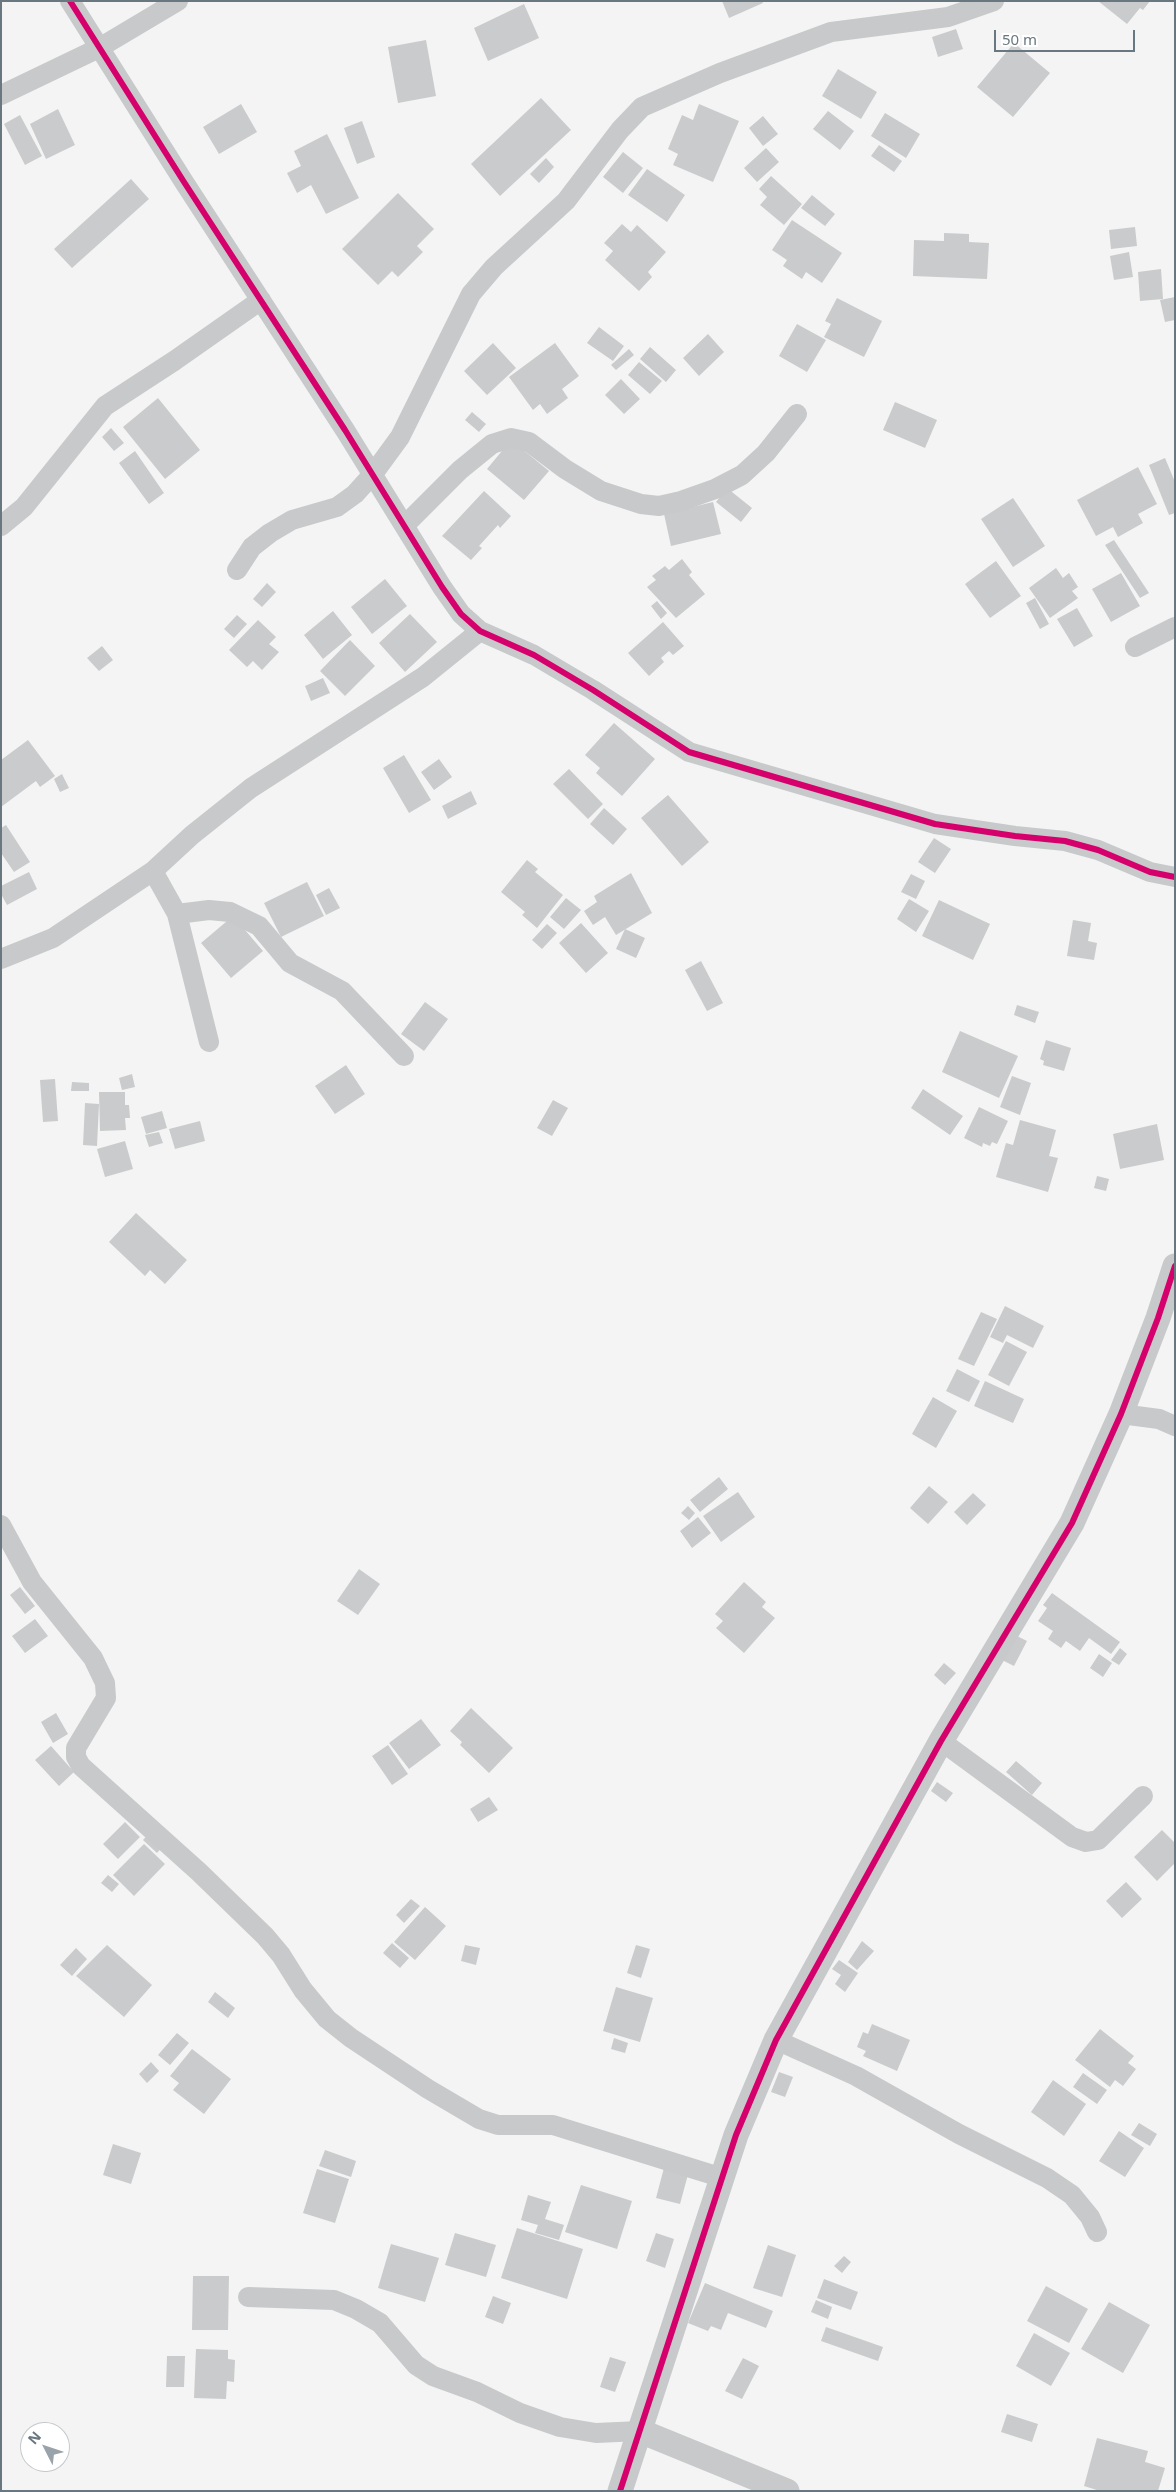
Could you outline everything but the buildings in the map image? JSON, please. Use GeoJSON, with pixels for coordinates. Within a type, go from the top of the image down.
{"type":"FeatureCollection","features":[{"type":"Feature","properties":{"kind":"street"},"geometry":{"type":"LineString","coordinates":[[70,1],[461,614],[480,631],[534,655],[689,752],[935,824],[1015,836],[1065,841],[1098,850],[1150,872],[1175,877]]}},
{"type":"Feature","properties":{"kind":"street"},"geometry":{"type":"LineString","coordinates":[[1,94],[99,48],[178,1]]}},
{"type":"Feature","properties":{"kind":"street"},"geometry":{"type":"LineString","coordinates":[[237,570],[252,547],[270,533],[292,520],[337,507],[355,494],[373,474],[400,437],[471,294],[494,267],[566,201],[620,130],[642,108],[720,73],[831,32],[948,17],[994,1]]}},
{"type":"Feature","properties":{"kind":"street"},"geometry":{"type":"LineString","coordinates":[[1,526],[24,507],[105,406],[174,361],[261,300]]}},
{"type":"Feature","properties":{"kind":"street"},"geometry":{"type":"LineString","coordinates":[[405,525],[460,470],[492,444],[511,438],[529,442],[565,469],[601,491],[641,504],[659,506],[690,498],[742,476],[766,453],[797,414]]}},
{"type":"Feature","properties":{"kind":"street"},"geometry":{"type":"LineString","coordinates":[[1135,647],[1175,627]]}},
{"type":"Feature","properties":{"kind":"street"},"geometry":{"type":"LineString","coordinates":[[1,959],[53,938],[153,871],[192,835],[251,788],[423,677],[480,631]]}},
{"type":"Feature","properties":{"kind":"street"},"geometry":{"type":"LineString","coordinates":[[153,871],[178,914],[209,1042]]}},
{"type":"Feature","properties":{"kind":"street"},"geometry":{"type":"LineString","coordinates":[[178,914],[208,910],[230,912],[259,926],[290,963],[342,992],[404,1056]]}},
{"type":"Feature","properties":{"kind":"street"},"geometry":{"type":"LineString","coordinates":[[620,2491],[736,2135],[776,2040],[941,1741],[1072,1523],[1121,1414],[1158,1318],[1175,1266]]}},
{"type":"Feature","properties":{"kind":"street"},"geometry":{"type":"LineString","coordinates":[[1121,1414],[1159,1419],[1175,1426]]}},
{"type":"Feature","properties":{"kind":"street"},"geometry":{"type":"LineString","coordinates":[[1,1524],[32,1582],[93,1658],[105,1683],[106,1698],[76,1748],[76,1757],[81,1766],[199,1872],[265,1936],[281,1955],[303,1990],[327,2019],[351,2038],[428,2089],[479,2119],[498,2125],[553,2125],[723,2178]]}},
{"type":"Feature","properties":{"kind":"street"},"geometry":{"type":"LineString","coordinates":[[941,1741],[1072,1837],[1086,1842],[1098,1840],[1143,1796]]}},
{"type":"Feature","properties":{"kind":"street"},"geometry":{"type":"LineString","coordinates":[[776,2040],[856,2076],[959,2134],[1047,2178],[1072,2195],[1090,2218],[1097,2232]]}},
{"type":"Feature","properties":{"kind":"street"},"geometry":{"type":"LineString","coordinates":[[248,2297],[334,2300],[380,2324],[416,2365],[434,2376],[478,2392],[520,2413],[560,2427],[596,2433],[640,2431],[787,2491]]}},
{"type":"Feature","properties":{"kind":"cycle path"},"geometry":{"type":"LineString","coordinates":[[70,1],[184,182],[345,430],[442,587],[461,614],[480,631],[534,655],[593,690],[689,752],[935,824],[1015,836],[1065,841],[1098,850],[1150,872],[1175,877]]}},
{"type":"Feature","properties":{"kind":"cycle path"},"geometry":{"type":"LineString","coordinates":[[620,2491],[736,2135],[776,2040],[941,1741],[1072,1523],[1121,1414],[1158,1318],[1175,1266]]}}]}
